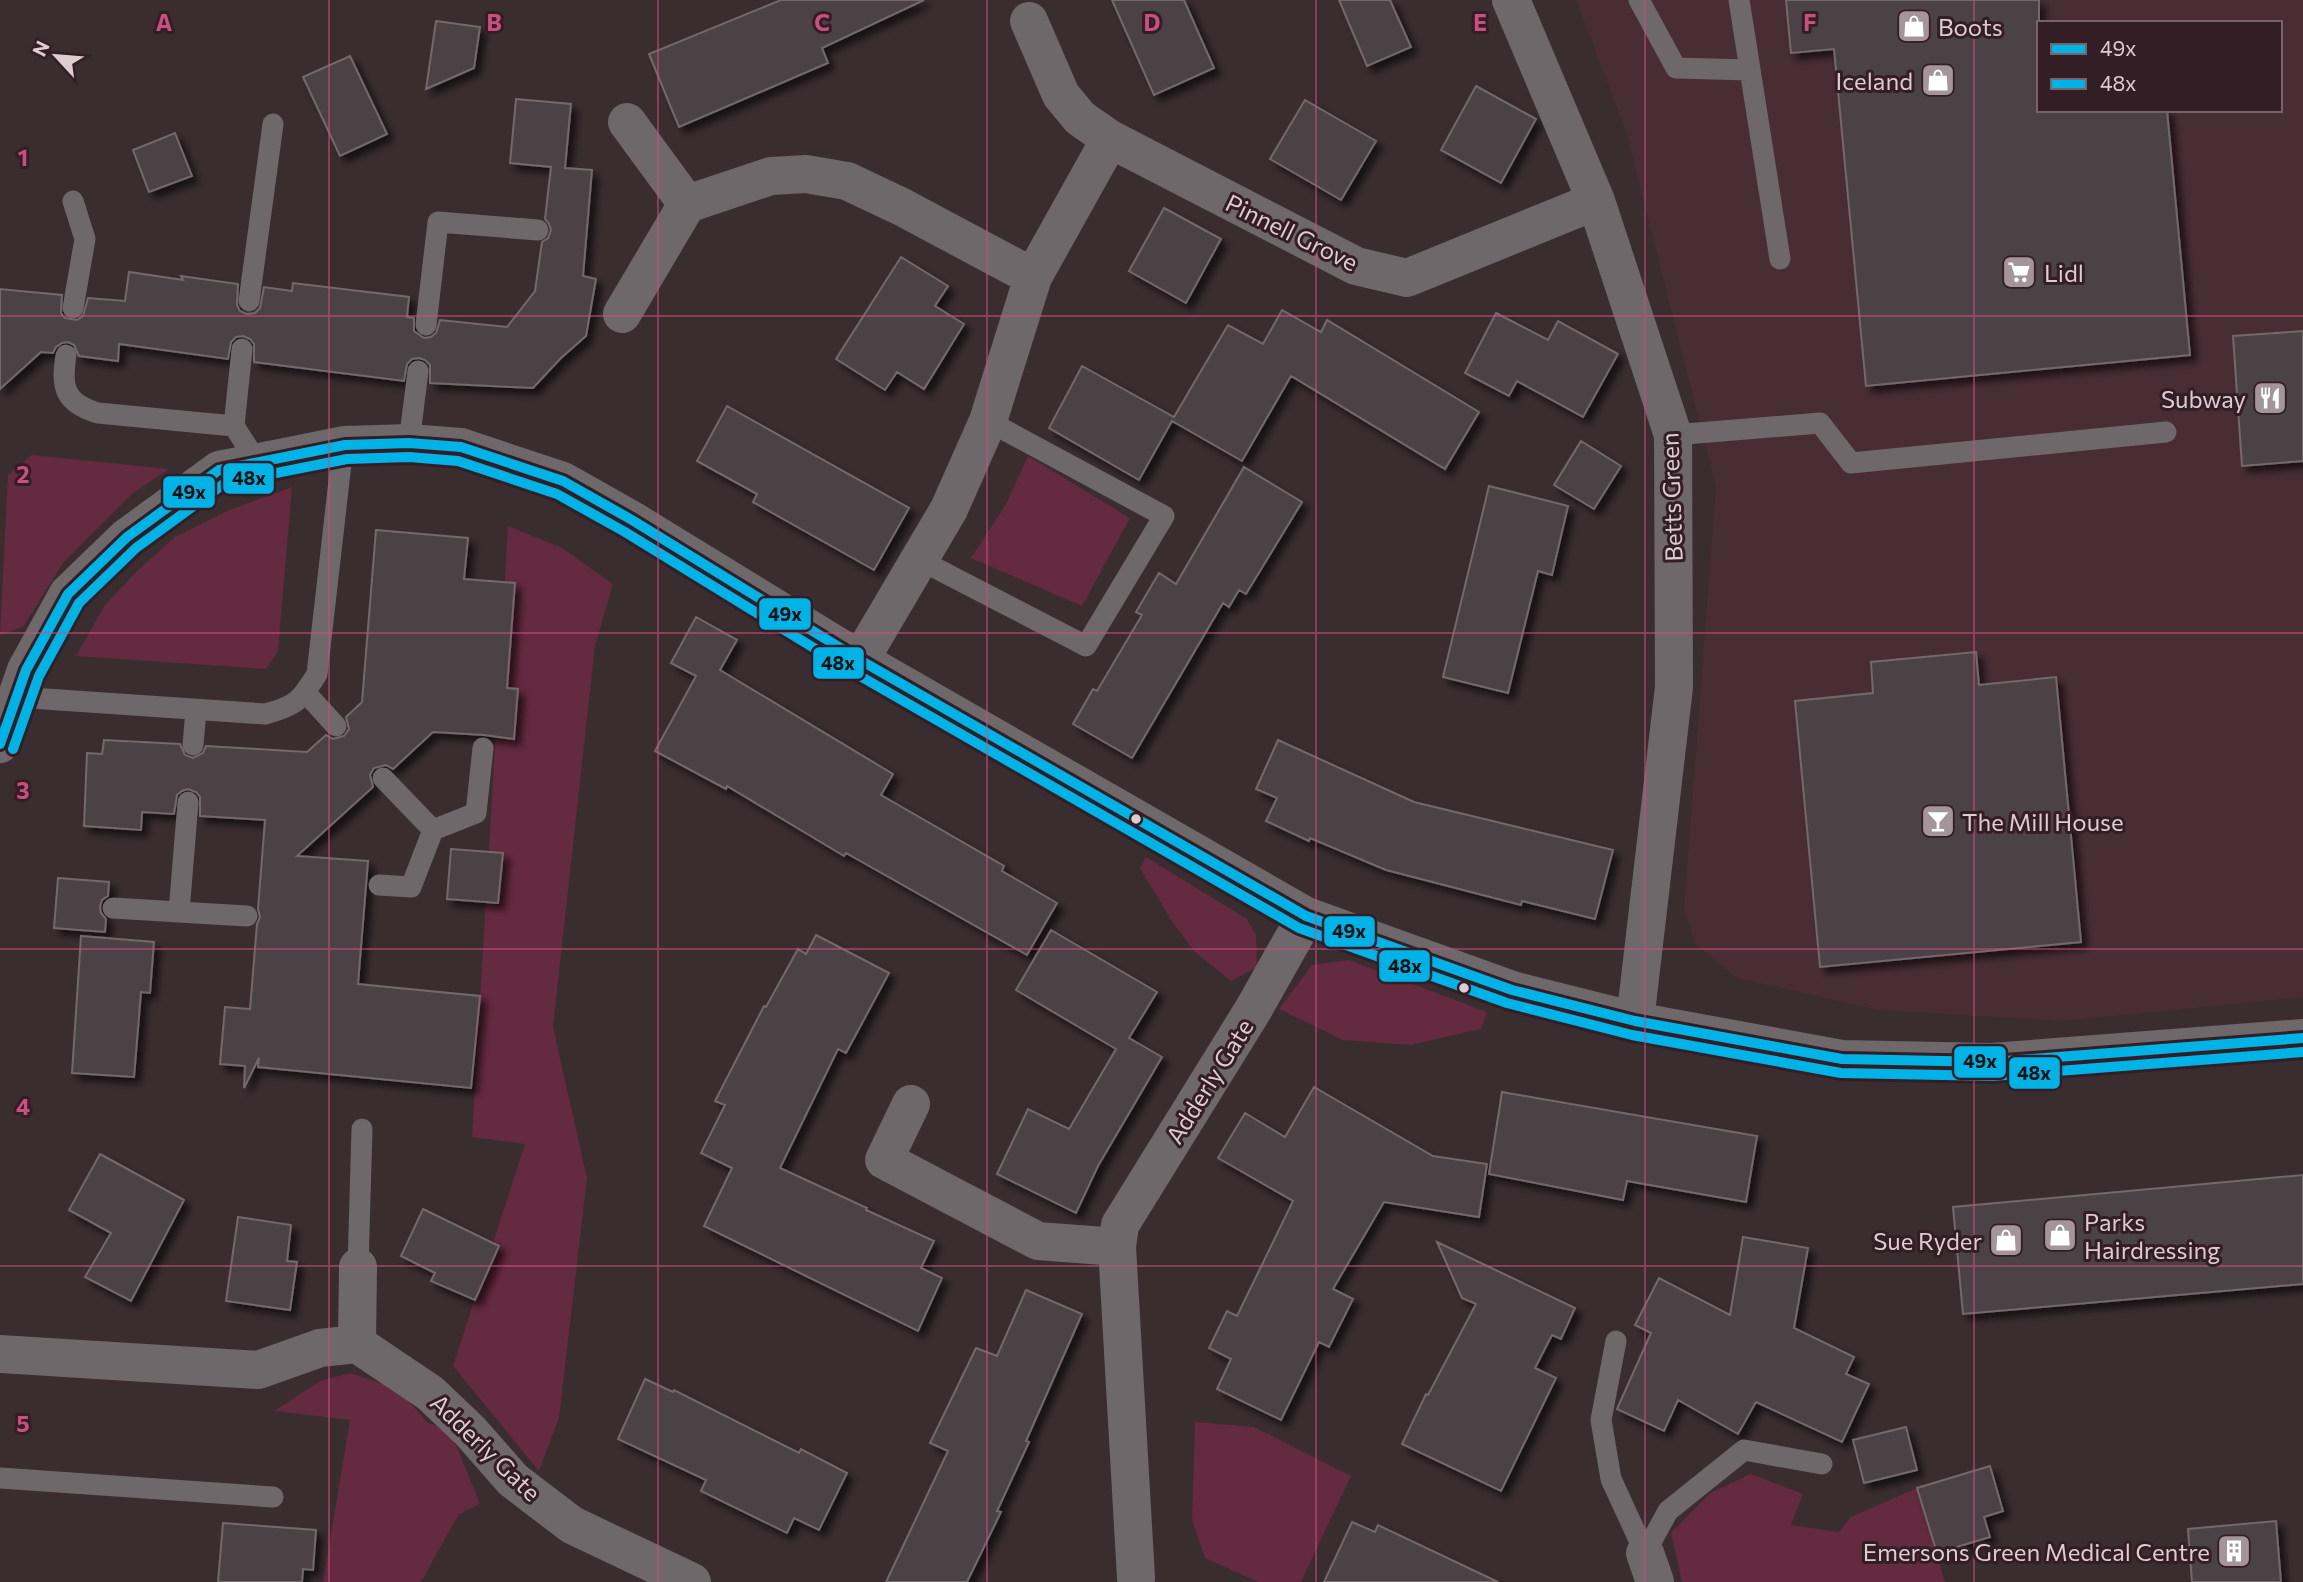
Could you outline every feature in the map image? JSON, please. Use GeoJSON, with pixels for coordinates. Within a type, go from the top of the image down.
{"type":"FeatureCollection","features":[{"type":"Feature","properties":{"kind":"street","name":"Betts Green"},"geometry":{"type":"LineString","coordinates":[[1511,0],[1596,201],[1673,435],[1674,687],[1635,1021]]}},
{"type":"Feature","properties":{"kind":"street","name":"Pinnell Grove"},"geometry":{"type":"LineString","coordinates":[[1029,10],[1060,95],[1080,118],[1110,139],[1356,266],[1407,278],[1596,201]]}},
{"type":"Feature","properties":{"kind":"street"},"geometry":{"type":"LineString","coordinates":[[627,122],[687,204]]}},
{"type":"Feature","properties":{"kind":"street"},"geometry":{"type":"LineString","coordinates":[[860,660],[949,509],[988,421],[1033,277],[1110,139]]}},
{"type":"Feature","properties":{"kind":"street"},"geometry":{"type":"LineString","coordinates":[[622,314],[687,204],[771,176],[806,173],[847,181],[902,207],[1033,277]]}},
{"type":"Feature","properties":{"kind":"street"},"geometry":{"type":"LineString","coordinates":[[0,744],[8,694],[26,670],[68,594],[127,537],[219,470],[342,446],[408,443],[461,447],[563,481],[632,520],[860,660],[1306,916],[1512,990],[1635,1021],[1842,1059],[1992,1062],[2303,1038]]}},
{"type":"Feature","properties":{"kind":"street","name":"Adderly Gate"},"geometry":{"type":"LineString","coordinates":[[1136,1581],[1117,1247],[1120,1225],[1253,1010],[1306,916]]}},
{"type":"Feature","properties":{"kind":"street"},"geometry":{"type":"LineString","coordinates":[[911,1104],[884,1160],[1038,1241],[1117,1247]]}},
{"type":"Feature","properties":{"kind":"street"},"geometry":{"type":"LineString","coordinates":[[0,1354],[258,1370],[320,1349],[358,1344],[358,1267]]}},
{"type":"Feature","properties":{"kind":"street","name":"Adderly Gate"},"geometry":{"type":"LineString","coordinates":[[358,1344],[430,1393],[470,1431],[513,1480],[572,1525],[692,1582]]}},
{"type":"Feature","properties":{"kind":"lane"},"geometry":{"type":"LineString","coordinates":[[1639,0],[1676,68],[1750,70]]}},
{"type":"Feature","properties":{"kind":"lane"},"geometry":{"type":"LineString","coordinates":[[1739,0],[1780,259]]}},
{"type":"Feature","properties":{"kind":"lane"},"geometry":{"type":"LineString","coordinates":[[249,300],[273,124]]}},
{"type":"Feature","properties":{"kind":"lane"},"geometry":{"type":"LineString","coordinates":[[73,201],[85,239],[73,308]]}},
{"type":"Feature","properties":{"kind":"lane"},"geometry":{"type":"LineString","coordinates":[[426,325],[438,222],[538,230]]}},
{"type":"Feature","properties":{"kind":"lane"},"geometry":{"type":"LineString","coordinates":[[242,349],[234,426],[257,462]]}},
{"type":"Feature","properties":{"kind":"lane"},"geometry":{"type":"LineString","coordinates":[[66,355],[63,375],[65,389],[82,408],[98,413],[234,426]]}},
{"type":"Feature","properties":{"kind":"lane"},"geometry":{"type":"LineString","coordinates":[[408,443],[418,370]]}},
{"type":"Feature","properties":{"kind":"lane"},"geometry":{"type":"LineString","coordinates":[[920,559],[1086,646],[1164,516],[988,421]]}},
{"type":"Feature","properties":{"kind":"lane"},"geometry":{"type":"LineString","coordinates":[[1673,435],[1819,423],[1851,463],[2166,432]]}},
{"type":"Feature","properties":{"kind":"lane"},"geometry":{"type":"LineString","coordinates":[[8,694],[265,714],[289,708],[305,692],[317,674],[342,446]]}},
{"type":"Feature","properties":{"kind":"lane"},"geometry":{"type":"LineString","coordinates":[[305,692],[336,726]]}},
{"type":"Feature","properties":{"kind":"lane"},"geometry":{"type":"LineString","coordinates":[[193,745],[195,710]]}},
{"type":"Feature","properties":{"kind":"lane"},"geometry":{"type":"LineString","coordinates":[[379,885],[411,887],[433,830],[476,813],[483,748]]}},
{"type":"Feature","properties":{"kind":"lane"},"geometry":{"type":"LineString","coordinates":[[383,778],[433,830]]}},
{"type":"Feature","properties":{"kind":"lane"},"geometry":{"type":"LineString","coordinates":[[179,912],[188,802]]}},
{"type":"Feature","properties":{"kind":"lane"},"geometry":{"type":"LineString","coordinates":[[113,908],[247,916]]}},
{"type":"Feature","properties":{"kind":"lane"},"geometry":{"type":"LineString","coordinates":[[358,1267],[362,1129]]}},
{"type":"Feature","properties":{"kind":"lane"},"geometry":{"type":"LineString","coordinates":[[1616,1341],[1601,1420],[1611,1479],[1650,1568]]}},
{"type":"Feature","properties":{"kind":"lane"},"geometry":{"type":"LineString","coordinates":[[1650,1568],[1668,1511],[1744,1450],[1822,1464]]}},
{"type":"Feature","properties":{"kind":"lane"},"geometry":{"type":"LineString","coordinates":[[0,1478],[273,1497]]}},
{"type":"Feature","properties":{"kind":"shaded area"},"geometry":{"type":"Polygon","coordinates":[[[1576,0],[2303,0],[2303,997],[2064,1021],[1879,1010],[1737,978],[1695,944],[1684,909],[1716,487],[1626,131],[1576,0]]]}},
{"type":"Feature","properties":{"kind":"shaded area"},"geometry":{"type":"Polygon","coordinates":[[[32,455],[169,469],[132,494],[63,563],[23,627],[0,635],[8,475],[32,455]]]}},
{"type":"Feature","properties":{"kind":"shaded area"},"geometry":{"type":"Polygon","coordinates":[[[1028,456],[1130,518],[1082,606],[971,558],[1006,504],[1028,456]]]}},
{"type":"Feature","properties":{"kind":"shaded area"},"geometry":{"type":"Polygon","coordinates":[[[292,487],[278,651],[266,669],[76,656],[105,605],[175,537],[227,511],[292,487]]]}},
{"type":"Feature","properties":{"kind":"shaded area"},"geometry":{"type":"Polygon","coordinates":[[[508,526],[562,548],[613,584],[595,646],[553,1027],[587,1178],[559,1418],[539,1471],[453,1366],[525,1144],[472,1137],[508,526]]]}},
{"type":"Feature","properties":{"kind":"shaded area"},"geometry":{"type":"Polygon","coordinates":[[[1146,857],[1247,919],[1256,935],[1257,967],[1231,981],[1194,951],[1173,923],[1140,868],[1146,857]]]}},
{"type":"Feature","properties":{"kind":"shaded area"},"geometry":{"type":"Polygon","coordinates":[[[1349,960],[1487,1012],[1481,1029],[1410,1045],[1343,1040],[1279,1009],[1312,965],[1349,960]]]}},
{"type":"Feature","properties":{"kind":"shaded area"},"geometry":{"type":"Polygon","coordinates":[[[350,1373],[397,1388],[428,1423],[450,1430],[480,1504],[459,1514],[421,1582],[323,1582],[350,1420],[274,1411],[320,1381],[350,1373]]]}},
{"type":"Feature","properties":{"kind":"shaded area"},"geometry":{"type":"Polygon","coordinates":[[[1195,1422],[1254,1427],[1351,1476],[1301,1582],[1258,1582],[1205,1558],[1192,1520],[1195,1422]]]}},
{"type":"Feature","properties":{"kind":"shaded area"},"geometry":{"type":"Polygon","coordinates":[[[1751,1474],[1803,1494],[1791,1525],[1839,1532],[1851,1517],[1917,1488],[1945,1582],[1682,1582],[1671,1533],[1710,1493],[1751,1474]]]}},
{"type":"Feature","properties":{"kind":"building"},"geometry":{"type":"Polygon","coordinates":[[[781,0],[924,0],[822,48],[828,63],[679,127],[649,54],[781,0]]]}},
{"type":"Feature","properties":{"kind":"building"},"geometry":{"type":"Polygon","coordinates":[[[1112,0],[1184,0],[1214,68],[1154,95],[1112,0]]]}},
{"type":"Feature","properties":{"kind":"building"},"geometry":{"type":"Polygon","coordinates":[[[1339,0],[1390,0],[1411,47],[1367,66],[1339,0]]]}},
{"type":"Feature","properties":{"kind":"building"},"geometry":{"type":"Polygon","coordinates":[[[1786,0],[2039,0],[2037,112],[2167,112],[2190,355],[1866,386],[1834,49],[1791,53],[1786,0]]]}},
{"type":"Feature","properties":{"kind":"building"},"geometry":{"type":"Polygon","coordinates":[[[436,21],[480,27],[474,68],[426,89],[436,21]]]}},
{"type":"Feature","properties":{"kind":"building"},"geometry":{"type":"Polygon","coordinates":[[[350,56],[387,134],[340,156],[303,77],[350,56]]]}},
{"type":"Feature","properties":{"kind":"building"},"geometry":{"type":"Polygon","coordinates":[[[1476,86],[1536,119],[1501,183],[1441,150],[1476,86]]]}},
{"type":"Feature","properties":{"kind":"building"},"geometry":{"type":"Polygon","coordinates":[[[516,99],[571,104],[565,168],[592,170],[583,276],[596,279],[586,336],[533,388],[430,383],[430,365],[419,358],[412,359],[407,364],[404,381],[254,362],[254,344],[243,336],[236,337],[231,342],[228,359],[119,344],[118,361],[79,356],[74,345],[62,343],[53,353],[41,352],[0,389],[0,289],[62,295],[61,313],[65,318],[77,320],[83,316],[88,298],[125,301],[129,272],[238,284],[237,305],[240,311],[247,314],[255,313],[260,308],[264,287],[292,291],[293,283],[409,297],[407,317],[414,318],[414,331],[424,338],[436,333],[440,320],[507,327],[535,291],[542,242],[548,238],[551,230],[545,219],[551,167],[510,163],[516,99]]]}},
{"type":"Feature","properties":{"kind":"building"},"geometry":{"type":"Polygon","coordinates":[[[1305,100],[1376,141],[1341,200],[1270,159],[1305,100]]]}},
{"type":"Feature","properties":{"kind":"building"},"geometry":{"type":"Polygon","coordinates":[[[175,133],[192,176],[149,192],[133,150],[175,133]]]}},
{"type":"Feature","properties":{"kind":"building"},"geometry":{"type":"Polygon","coordinates":[[[1164,208],[1221,239],[1186,303],[1129,271],[1164,208]]]}},
{"type":"Feature","properties":{"kind":"building"},"geometry":{"type":"Polygon","coordinates":[[[901,257],[948,286],[935,306],[964,324],[924,389],[897,372],[885,390],[836,359],[901,257]]]}},
{"type":"Feature","properties":{"kind":"building"},"geometry":{"type":"Polygon","coordinates":[[[1282,310],[1321,332],[1327,320],[1479,412],[1445,469],[1291,376],[1242,461],[1172,421],[1139,480],[1049,428],[1082,366],[1174,417],[1228,325],[1263,344],[1282,310]]]}},
{"type":"Feature","properties":{"kind":"building"},"geometry":{"type":"Polygon","coordinates":[[[1496,313],[1548,340],[1558,321],[1618,354],[1583,417],[1517,381],[1509,396],[1465,373],[1496,313]]]}},
{"type":"Feature","properties":{"kind":"building","name":"Subway"},"geometry":{"type":"Polygon","coordinates":[[[2303,331],[2303,461],[2242,466],[2233,336],[2303,331]]]}},
{"type":"Feature","properties":{"kind":"building"},"geometry":{"type":"Polygon","coordinates":[[[727,406],[909,508],[874,570],[753,502],[757,494],[697,461],[727,406]]]}},
{"type":"Feature","properties":{"kind":"building"},"geometry":{"type":"Polygon","coordinates":[[[1581,441],[1621,466],[1594,509],[1554,485],[1581,441]]]}},
{"type":"Feature","properties":{"kind":"building"},"geometry":{"type":"Polygon","coordinates":[[[1244,467],[1302,502],[1246,594],[1239,590],[1229,607],[1223,603],[1132,758],[1073,724],[1093,689],[1097,691],[1142,615],[1136,612],[1159,573],[1176,584],[1244,467]]]}},
{"type":"Feature","properties":{"kind":"building"},"geometry":{"type":"Polygon","coordinates":[[[1489,486],[1568,506],[1552,575],[1538,571],[1508,693],[1443,677],[1489,486]]]}},
{"type":"Feature","properties":{"kind":"building"},"geometry":{"type":"Polygon","coordinates":[[[376,530],[468,538],[464,579],[515,583],[507,688],[518,689],[514,739],[433,732],[393,769],[386,765],[374,768],[370,775],[373,787],[297,856],[368,861],[358,984],[480,996],[471,1088],[258,1067],[259,1058],[244,1088],[245,1066],[220,1064],[225,1007],[250,1009],[257,924],[260,917],[258,909],[265,820],[200,816],[200,797],[188,789],[177,795],[174,814],[142,812],[141,830],[84,826],[87,753],[102,754],[104,740],[180,744],[185,755],[193,758],[203,753],[206,746],[307,752],[326,735],[333,739],[344,736],[349,729],[346,717],[362,702],[376,530]]]}},
{"type":"Feature","properties":{"kind":"building"},"geometry":{"type":"Polygon","coordinates":[[[696,617],[737,640],[720,670],[893,774],[881,795],[1004,866],[1002,871],[1057,903],[1027,955],[846,853],[844,856],[727,786],[726,789],[655,751],[696,676],[671,663],[696,617]]]}},
{"type":"Feature","properties":{"kind":"building","name":"The Mill House"},"geometry":{"type":"Polygon","coordinates":[[[1976,652],[1979,685],[2056,677],[2081,942],[1820,967],[1795,701],[1873,693],[1871,662],[1976,652]]]}},
{"type":"Feature","properties":{"kind":"building"},"geometry":{"type":"Polygon","coordinates":[[[1278,740],[1414,802],[1613,850],[1595,919],[1522,901],[1521,905],[1386,870],[1310,838],[1309,841],[1266,821],[1277,798],[1256,789],[1278,740]]]}},
{"type":"Feature","properties":{"kind":"building"},"geometry":{"type":"Polygon","coordinates":[[[451,849],[503,853],[498,903],[447,899],[451,849]]]}},
{"type":"Feature","properties":{"kind":"building"},"geometry":{"type":"Polygon","coordinates":[[[58,878],[109,882],[108,896],[102,900],[100,907],[106,919],[105,932],[54,928],[58,878]]]}},
{"type":"Feature","properties":{"kind":"building"},"geometry":{"type":"Polygon","coordinates":[[[1051,930],[1157,992],[1129,1038],[1162,1057],[1098,1166],[1076,1213],[997,1174],[1028,1109],[1069,1129],[1116,1049],[1016,990],[1051,930]]]}},
{"type":"Feature","properties":{"kind":"building"},"geometry":{"type":"Polygon","coordinates":[[[816,935],[889,973],[846,1053],[838,1049],[780,1168],[934,1241],[921,1268],[942,1278],[918,1331],[704,1226],[732,1168],[701,1153],[725,1105],[715,1101],[764,1006],[766,1007],[798,949],[806,954],[816,935]]]}},
{"type":"Feature","properties":{"kind":"building"},"geometry":{"type":"Polygon","coordinates":[[[81,936],[154,942],[150,993],[141,992],[134,1077],[72,1073],[81,936]]]}},
{"type":"Feature","properties":{"kind":"building"},"geometry":{"type":"Polygon","coordinates":[[[1314,1087],[1433,1156],[1487,1164],[1479,1217],[1384,1202],[1333,1289],[1353,1299],[1329,1347],[1319,1342],[1281,1420],[1217,1389],[1231,1359],[1209,1348],[1227,1311],[1237,1316],[1293,1201],[1218,1158],[1245,1113],[1285,1137],[1314,1087]]]}},
{"type":"Feature","properties":{"kind":"building"},"geometry":{"type":"Polygon","coordinates":[[[1502,1092],[1757,1136],[1746,1202],[1627,1181],[1623,1200],[1489,1174],[1502,1092]]]}},
{"type":"Feature","properties":{"kind":"building"},"geometry":{"type":"Polygon","coordinates":[[[100,1154],[184,1200],[131,1301],[85,1277],[111,1233],[69,1210],[100,1154]]]}},
{"type":"Feature","properties":{"kind":"building"},"geometry":{"type":"Polygon","coordinates":[[[2303,1175],[2303,1284],[1963,1314],[1953,1207],[2303,1175]]]}},
{"type":"Feature","properties":{"kind":"building"},"geometry":{"type":"Polygon","coordinates":[[[423,1209],[499,1246],[475,1300],[431,1281],[435,1273],[401,1256],[423,1209]]]}},
{"type":"Feature","properties":{"kind":"building"},"geometry":{"type":"Polygon","coordinates":[[[238,1217],[291,1225],[287,1261],[297,1262],[290,1310],[226,1301],[238,1217]]]}},
{"type":"Feature","properties":{"kind":"building"},"geometry":{"type":"Polygon","coordinates":[[[1743,1237],[1808,1248],[1794,1328],[1854,1357],[1846,1374],[1869,1384],[1842,1442],[1756,1402],[1738,1434],[1678,1400],[1664,1431],[1617,1409],[1651,1333],[1635,1325],[1659,1278],[1730,1315],[1743,1237]]]}},
{"type":"Feature","properties":{"kind":"building"},"geometry":{"type":"Polygon","coordinates":[[[1437,1242],[1575,1308],[1561,1339],[1552,1335],[1535,1368],[1556,1378],[1501,1491],[1402,1444],[1426,1394],[1428,1395],[1476,1304],[1462,1298],[1437,1242]]]}},
{"type":"Feature","properties":{"kind":"building"},"geometry":{"type":"Polygon","coordinates":[[[1026,1290],[1082,1314],[997,1511],[1001,1512],[967,1582],[886,1582],[948,1451],[930,1443],[976,1348],[997,1356],[1026,1290]]]}},
{"type":"Feature","properties":{"kind":"building"},"geometry":{"type":"Polygon","coordinates":[[[645,1379],[673,1392],[674,1390],[799,1453],[801,1449],[847,1473],[819,1530],[794,1518],[787,1533],[701,1491],[706,1480],[618,1439],[645,1379]]]}},
{"type":"Feature","properties":{"kind":"building"},"geometry":{"type":"Polygon","coordinates":[[[1906,1427],[1917,1470],[1864,1483],[1853,1440],[1906,1427]]]}},
{"type":"Feature","properties":{"kind":"building"},"geometry":{"type":"Polygon","coordinates":[[[1990,1466],[2003,1511],[1984,1517],[1990,1537],[1937,1553],[1917,1488],[1990,1466]]]}},
{"type":"Feature","properties":{"kind":"building","name":"Emersons Green Medical Centre"},"geometry":{"type":"Polygon","coordinates":[[[2276,1521],[2281,1582],[2192,1582],[2188,1529],[2276,1521]]]}},
{"type":"Feature","properties":{"kind":"building"},"geometry":{"type":"Polygon","coordinates":[[[1352,1522],[1375,1532],[1378,1525],[1498,1582],[1324,1582],[1352,1522]]]}},
{"type":"Feature","properties":{"kind":"building"},"geometry":{"type":"Polygon","coordinates":[[[223,1523],[316,1530],[313,1570],[303,1569],[302,1582],[218,1582],[223,1523]]]}},
{"type":"Feature","properties":{"kind":"transit line","name":"49x"},"geometry":{"type":"LineString","coordinates":[[0,744],[26,670],[68,594],[127,537],[219,470],[345,445],[409,443],[461,447],[563,481],[632,520],[860,660],[1306,916],[1512,990],[1635,1021],[1842,1059],[1992,1062],[2303,1038]]}},
{"type":"Feature","properties":{"kind":"transit line","name":"48x"},"geometry":{"type":"LineString","coordinates":[[13,749],[39,676],[79,603],[136,548],[225,483],[347,459],[409,457],[458,461],[557,494],[625,532],[853,672],[1299,928],[1507,1003],[1632,1035],[1841,1073],[1993,1076],[2303,1052]]}},
{"type":"Feature","properties":{"kind":"place","name":"Boots"},"geometry":{"type":"Point","coordinates":[1914,26]}},
{"type":"Feature","properties":{"kind":"place","name":"Iceland"},"geometry":{"type":"Point","coordinates":[1938,80]}},
{"type":"Feature","properties":{"kind":"place","name":"Lidl"},"geometry":{"type":"Point","coordinates":[2019,272]}},
{"type":"Feature","properties":{"kind":"place","name":"Subway"},"geometry":{"type":"Point","coordinates":[2270,398]}},
{"type":"Feature","properties":{"kind":"place","name":"The Mill House"},"geometry":{"type":"Point","coordinates":[1938,821]}},
{"type":"Feature","properties":{"kind":"place","name":"Parks Hairdressing"},"geometry":{"type":"Point","coordinates":[2060,1235]}},
{"type":"Feature","properties":{"kind":"place","name":"Sue Ryder"},"geometry":{"type":"Point","coordinates":[2006,1240]}},
{"type":"Feature","properties":{"kind":"place","name":"Emersons Green Medical Centre"},"geometry":{"type":"Point","coordinates":[2234,1551]}}]}
